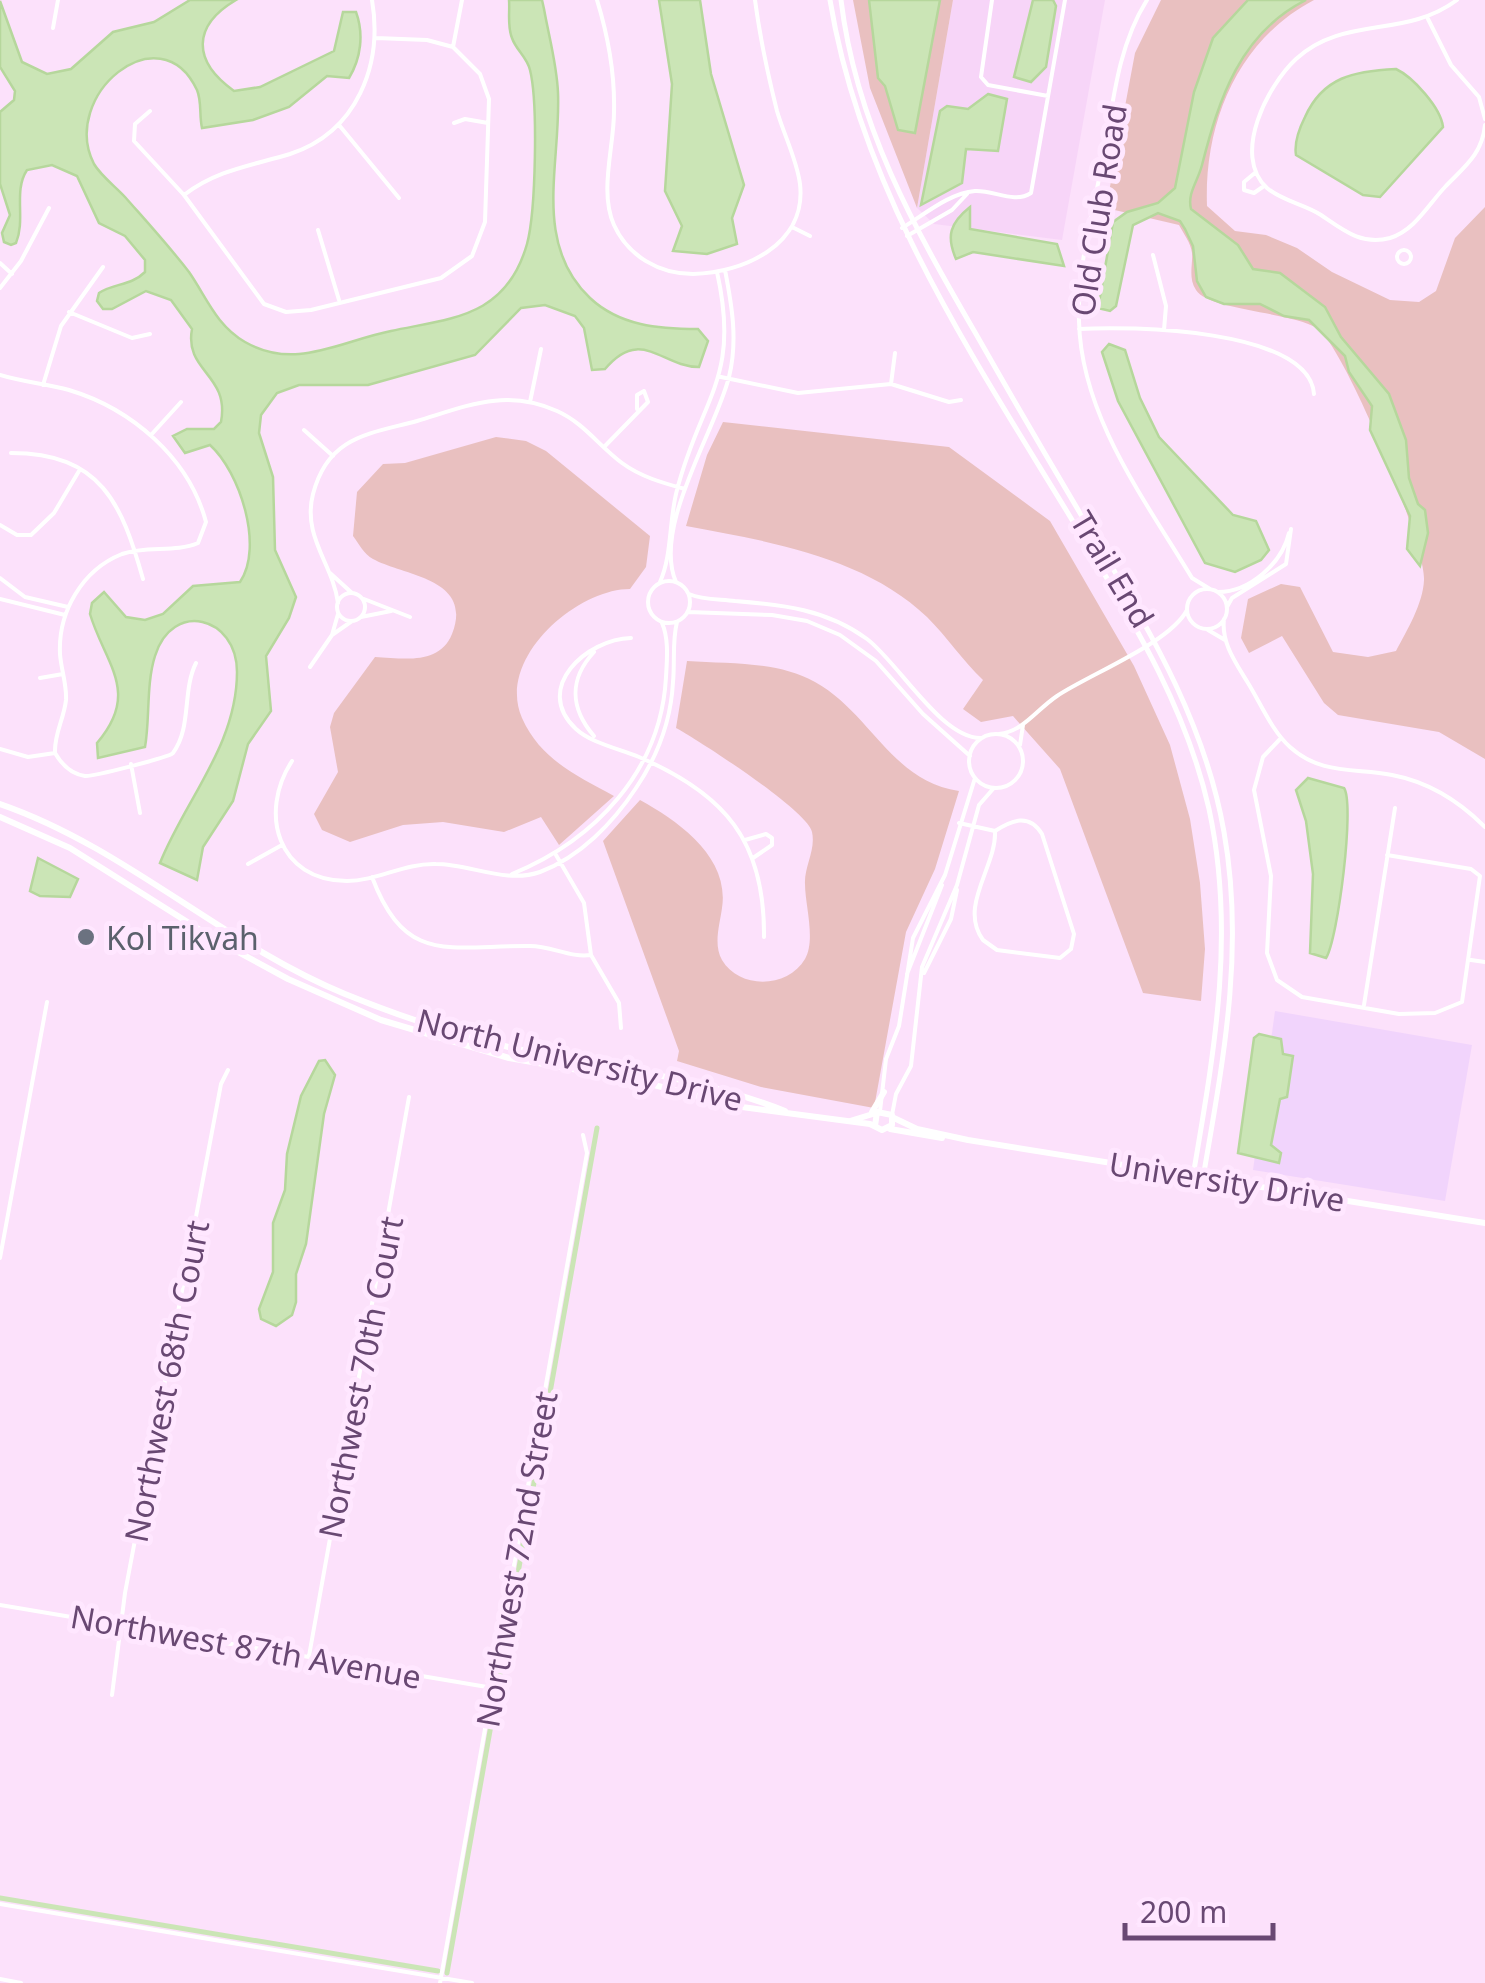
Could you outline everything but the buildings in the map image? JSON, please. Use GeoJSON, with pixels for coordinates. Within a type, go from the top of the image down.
{"type":"FeatureCollection","features":[{"type":"Feature","properties":{"kind":"main road","name":"North University Drive"},"geometry":{"type":"LineString","coordinates":[[0,804],[76,838],[228,934],[345,994],[472,1038],[666,1076],[791,1114]]}},
{"type":"Feature","properties":{"kind":"main road","name":"North University Drive"},"geometry":{"type":"LineString","coordinates":[[0,817],[70,848],[216,940],[340,1004],[490,1053],[841,1122]]}},
{"type":"Feature","properties":{"kind":"main road"},"geometry":{"type":"LineString","coordinates":[[340,1004],[345,994]]}},
{"type":"Feature","properties":{"kind":"main road"},"geometry":{"type":"LineString","coordinates":[[867,1116],[884,1092]]}},
{"type":"Feature","properties":{"kind":"main road","name":"University Drive"},"geometry":{"type":"LineString","coordinates":[[879,1112],[917,1129],[968,1140]]}},
{"type":"Feature","properties":{"kind":"main road"},"geometry":{"type":"LineString","coordinates":[[841,1122],[879,1112]]}},
{"type":"Feature","properties":{"kind":"main road"},"geometry":{"type":"LineString","coordinates":[[841,1122],[875,1126],[879,1112]]}},
{"type":"Feature","properties":{"kind":"main road"},"geometry":{"type":"LineString","coordinates":[[888,1129],[892,1116]]}},
{"type":"Feature","properties":{"kind":"main road","name":"University Drive"},"geometry":{"type":"LineString","coordinates":[[875,1126],[1485,1223]]}},
{"type":"Feature","properties":{"kind":"street"},"geometry":{"type":"LineString","coordinates":[[53,28],[58,0]]}},
{"type":"Feature","properties":{"kind":"street"},"geometry":{"type":"LineString","coordinates":[[184,196],[208,177],[293,153],[339,125],[370,75],[376,38],[372,0]]}},
{"type":"Feature","properties":{"kind":"street"},"geometry":{"type":"LineString","coordinates":[[453,47],[462,0]]}},
{"type":"Feature","properties":{"kind":"street"},"geometry":{"type":"LineString","coordinates":[[598,0],[614,95],[608,199],[614,225],[636,254],[656,268],[681,274],[725,270],[774,248],[792,227],[800,200],[799,177],[770,82],[755,0]]}},
{"type":"Feature","properties":{"kind":"street","name":"Trail End"},"geometry":{"type":"LineString","coordinates":[[830,0],[858,123],[902,228],[1151,654],[1174,701],[1200,773],[1221,891],[1221,1003],[1194,1176]]}},
{"type":"Feature","properties":{"kind":"street","name":"Trail End"},"geometry":{"type":"LineString","coordinates":[[841,0],[868,118],[916,231],[1159,648],[1187,706],[1210,771],[1232,890],[1231,1012],[1203,1178]]}},
{"type":"Feature","properties":{"kind":"street"},"geometry":{"type":"LineString","coordinates":[[992,0],[981,78],[988,85],[1048,96]]}},
{"type":"Feature","properties":{"kind":"street"},"geometry":{"type":"LineString","coordinates":[[902,228],[967,194],[1021,198],[1031,193],[1065,0]]}},
{"type":"Feature","properties":{"kind":"street","name":"Old Club Road"},"geometry":{"type":"LineString","coordinates":[[1147,0],[1120,66],[1083,266],[1079,329],[1087,374],[1107,432],[1192,578],[1210,589]]}},
{"type":"Feature","properties":{"kind":"street"},"geometry":{"type":"LineString","coordinates":[[1428,18],[1452,66],[1479,97],[1485,122],[1474,158],[1417,221],[1395,236],[1378,240],[1355,237],[1264,186],[1256,172],[1254,134],[1276,84],[1296,59],[1336,35],[1428,18],[1457,0]]}},
{"type":"Feature","properties":{"kind":"street"},"geometry":{"type":"LineString","coordinates":[[150,111],[135,124],[134,141],[184,196],[264,304],[298,312],[441,278],[472,256],[485,222],[489,98],[480,74],[453,47],[376,38]]}},
{"type":"Feature","properties":{"kind":"street"},"geometry":{"type":"LineString","coordinates":[[454,123],[465,119],[488,123]]}},
{"type":"Feature","properties":{"kind":"street"},"geometry":{"type":"LineString","coordinates":[[339,125],[374,162],[400,198]]}},
{"type":"Feature","properties":{"kind":"street"},"geometry":{"type":"LineString","coordinates":[[1256,172],[1244,182],[1244,190],[1254,193],[1264,186]]}},
{"type":"Feature","properties":{"kind":"street"},"geometry":{"type":"LineString","coordinates":[[907,236],[952,210],[967,194]]}},
{"type":"Feature","properties":{"kind":"street"},"geometry":{"type":"LineString","coordinates":[[0,288],[49,208]]}},
{"type":"Feature","properties":{"kind":"street"},"geometry":{"type":"LineString","coordinates":[[792,227],[810,236]]}},
{"type":"Feature","properties":{"kind":"street"},"geometry":{"type":"LineString","coordinates":[[318,230],[338,300]]}},
{"type":"Feature","properties":{"kind":"street"},"geometry":{"type":"LineString","coordinates":[[1395,236],[1401,250]]}},
{"type":"Feature","properties":{"kind":"street"},"geometry":{"type":"LineString","coordinates":[[1153,255],[1166,306],[1164,330]]}},
{"type":"Feature","properties":{"kind":"street"},"geometry":{"type":"LineString","coordinates":[[0,264],[12,274]]}},
{"type":"Feature","properties":{"kind":"street"},"geometry":{"type":"LineString","coordinates":[[43,385],[54,342],[69,312],[103,267]]}},
{"type":"Feature","properties":{"kind":"street"},"geometry":{"type":"LineString","coordinates":[[676,582],[674,545],[685,489],[729,378],[734,328],[725,270]]}},
{"type":"Feature","properties":{"kind":"street"},"geometry":{"type":"LineString","coordinates":[[660,582],[677,487],[721,377],[726,328],[717,272]]}},
{"type":"Feature","properties":{"kind":"street"},"geometry":{"type":"LineString","coordinates":[[69,312],[132,338],[150,334]]}},
{"type":"Feature","properties":{"kind":"street"},"geometry":{"type":"LineString","coordinates":[[1079,329],[1164,330],[1281,352],[1306,372],[1314,394]]}},
{"type":"Feature","properties":{"kind":"street"},"geometry":{"type":"LineString","coordinates":[[530,402],[541,349]]}},
{"type":"Feature","properties":{"kind":"street"},"geometry":{"type":"LineString","coordinates":[[891,384],[895,353]]}},
{"type":"Feature","properties":{"kind":"street"},"geometry":{"type":"LineString","coordinates":[[0,375],[110,406],[151,435],[193,488],[206,522],[202,539],[184,548],[135,550],[94,570],[68,607],[60,640],[66,696],[55,753],[68,770],[84,776],[131,764],[158,762],[172,755],[186,718],[188,684],[196,663]]}},
{"type":"Feature","properties":{"kind":"street"},"geometry":{"type":"LineString","coordinates":[[721,377],[798,393],[891,384],[949,402],[961,400]]}},
{"type":"Feature","properties":{"kind":"street"},"geometry":{"type":"LineString","coordinates":[[310,667],[332,635],[338,612],[314,540],[311,510],[318,481],[333,456],[373,429],[412,422],[459,405],[502,398],[530,402],[571,418],[632,470],[685,489]]}},
{"type":"Feature","properties":{"kind":"street"},"geometry":{"type":"LineString","coordinates":[[151,435],[181,402]]}},
{"type":"Feature","properties":{"kind":"street"},"geometry":{"type":"LineString","coordinates":[[605,446],[637,409]]}},
{"type":"Feature","properties":{"kind":"street"},"geometry":{"type":"LineString","coordinates":[[304,430],[333,456]]}},
{"type":"Feature","properties":{"kind":"street"},"geometry":{"type":"LineString","coordinates":[[11,453],[44,456],[80,471],[119,506],[143,579]]}},
{"type":"Feature","properties":{"kind":"street"},"geometry":{"type":"LineString","coordinates":[[0,525],[24,537],[54,513],[80,471]]}},
{"type":"Feature","properties":{"kind":"street"},"geometry":{"type":"LineString","coordinates":[[1191,597],[1210,589],[1234,589],[1277,563],[1290,528],[1286,564],[1232,598],[1224,619],[1225,640],[1281,738],[1301,756],[1325,768],[1396,776],[1424,784],[1451,799],[1485,827]]}},
{"type":"Feature","properties":{"kind":"street"},"geometry":{"type":"LineString","coordinates":[[326,569],[353,594],[410,617]]}},
{"type":"Feature","properties":{"kind":"street"},"geometry":{"type":"LineString","coordinates":[[0,578],[25,597],[68,607]]}},
{"type":"Feature","properties":{"kind":"street"},"geometry":{"type":"LineString","coordinates":[[906,979],[945,875],[975,778],[970,756],[934,724],[876,661],[825,628],[772,614],[688,612],[677,622],[662,623],[650,614],[647,602],[652,588],[660,582],[676,582],[689,594],[793,606],[844,625],[883,652],[940,717],[966,736],[982,738],[1022,725],[1050,700],[1177,625],[1187,610],[1192,578]]}},
{"type":"Feature","properties":{"kind":"street"},"geometry":{"type":"LineString","coordinates":[[1218,592],[1226,606]]}},
{"type":"Feature","properties":{"kind":"street"},"geometry":{"type":"LineString","coordinates":[[338,604],[342,597],[353,594]]}},
{"type":"Feature","properties":{"kind":"street"},"geometry":{"type":"LineString","coordinates":[[688,612],[689,594]]}},
{"type":"Feature","properties":{"kind":"street"},"geometry":{"type":"LineString","coordinates":[[359,618],[364,608],[360,597]]}},
{"type":"Feature","properties":{"kind":"street"},"geometry":{"type":"LineString","coordinates":[[0,599],[66,616]]}},
{"type":"Feature","properties":{"kind":"street"},"geometry":{"type":"LineString","coordinates":[[1187,610],[1196,625]]}},
{"type":"Feature","properties":{"kind":"street"},"geometry":{"type":"LineString","coordinates":[[332,635],[359,618],[391,611]]}},
{"type":"Feature","properties":{"kind":"street"},"geometry":{"type":"LineString","coordinates":[[338,612],[352,621]]}},
{"type":"Feature","properties":{"kind":"street"},"geometry":{"type":"LineString","coordinates":[[1204,629],[1224,619]]}},
{"type":"Feature","properties":{"kind":"street"},"geometry":{"type":"LineString","coordinates":[[292,762],[280,780],[274,802],[282,845],[305,869],[326,878],[348,881],[400,866],[430,864],[510,874],[538,872],[561,862],[604,828],[651,762],[670,710],[677,622]]}},
{"type":"Feature","properties":{"kind":"street"},"geometry":{"type":"LineString","coordinates":[[510,874],[556,855],[600,821],[644,759],[665,686],[662,623]]}},
{"type":"Feature","properties":{"kind":"street"},"geometry":{"type":"LineString","coordinates":[[1177,625],[1196,625],[1225,640]]}},
{"type":"Feature","properties":{"kind":"street"},"geometry":{"type":"LineString","coordinates":[[631,638],[597,648],[569,667],[560,693],[572,724],[707,794],[746,840],[762,891],[764,937]]}},
{"type":"Feature","properties":{"kind":"street"},"geometry":{"type":"LineString","coordinates":[[597,648],[580,670],[575,700],[580,718],[597,740]]}},
{"type":"Feature","properties":{"kind":"street"},"geometry":{"type":"LineString","coordinates":[[40,678],[63,674]]}},
{"type":"Feature","properties":{"kind":"street"},"geometry":{"type":"LineString","coordinates":[[934,724],[940,717]]}},
{"type":"Feature","properties":{"kind":"street"},"geometry":{"type":"LineString","coordinates":[[975,778],[993,788],[1009,786],[1019,777],[1024,760],[1020,748],[1022,725]]}},
{"type":"Feature","properties":{"kind":"street"},"geometry":{"type":"LineString","coordinates":[[999,734],[1020,748]]}},
{"type":"Feature","properties":{"kind":"street"},"geometry":{"type":"LineString","coordinates":[[970,756],[982,738]]}},
{"type":"Feature","properties":{"kind":"street"},"geometry":{"type":"LineString","coordinates":[[1281,738],[1264,757],[1254,790],[1271,876],[1267,953],[1278,980],[1302,998],[1410,1015],[1447,1010],[1462,1002],[1482,883],[1476,872],[1387,855]]}},
{"type":"Feature","properties":{"kind":"street"},"geometry":{"type":"LineString","coordinates":[[0,748],[28,757],[55,753]]}},
{"type":"Feature","properties":{"kind":"street"},"geometry":{"type":"LineString","coordinates":[[131,764],[140,813]]}},
{"type":"Feature","properties":{"kind":"street"},"geometry":{"type":"LineString","coordinates":[[920,981],[950,919],[979,805],[993,788]]}},
{"type":"Feature","properties":{"kind":"street"},"geometry":{"type":"LineString","coordinates":[[1364,1006],[1395,808]]}},
{"type":"Feature","properties":{"kind":"street"},"geometry":{"type":"LineString","coordinates":[[959,822],[994,831],[1020,820],[1032,822],[1041,832],[1056,892],[1073,928],[1071,949],[1060,958],[997,950],[977,932],[978,896],[995,852],[994,831]]}},
{"type":"Feature","properties":{"kind":"street"},"geometry":{"type":"LineString","coordinates":[[746,840],[766,834],[772,838],[772,844],[753,858]]}},
{"type":"Feature","properties":{"kind":"street"},"geometry":{"type":"LineString","coordinates":[[248,864],[282,845]]}},
{"type":"Feature","properties":{"kind":"street"},"geometry":{"type":"LineString","coordinates":[[556,855],[584,904],[591,955],[619,1002],[621,1028]]}},
{"type":"Feature","properties":{"kind":"street"},"geometry":{"type":"LineString","coordinates":[[879,1112],[886,1059],[903,1000],[913,938],[945,875]]}},
{"type":"Feature","properties":{"kind":"street"},"geometry":{"type":"LineString","coordinates":[[372,876],[398,926],[436,948],[530,946],[573,956],[591,955]]}},
{"type":"Feature","properties":{"kind":"street"},"geometry":{"type":"LineString","coordinates":[[892,1116],[896,1094],[911,1066],[916,1002],[929,944],[957,885]]}},
{"type":"Feature","properties":{"kind":"street"},"geometry":{"type":"LineString","coordinates":[[935,903],[947,908]]}},
{"type":"Feature","properties":{"kind":"street"},"geometry":{"type":"LineString","coordinates":[[1470,960],[1485,962]]}},
{"type":"Feature","properties":{"kind":"street"},"geometry":{"type":"LineString","coordinates":[[903,1000],[916,1002]]}},
{"type":"Feature","properties":{"kind":"street"},"geometry":{"type":"LineString","coordinates":[[0,1258],[46,1002]]}},
{"type":"Feature","properties":{"kind":"street","name":"Northwest 68th Court"},"geometry":{"type":"LineString","coordinates":[[112,1695],[174,1328],[221,1084],[228,1070]]}},
{"type":"Feature","properties":{"kind":"street","name":"Northwest 70th Court"},"geometry":{"type":"LineString","coordinates":[[309,1656],[409,1097]]}},
{"type":"Feature","properties":{"kind":"street","name":"Northwest 72nd Street"},"geometry":{"type":"LineString","coordinates":[[440,1980],[587,1153],[583,1135]]}},
{"type":"Feature","properties":{"kind":"street","name":"Northwest 87th Avenue"},"geometry":{"type":"LineString","coordinates":[[0,1604],[493,1688]]}},
{"type":"Feature","properties":{"kind":"street"},"geometry":{"type":"LineString","coordinates":[[0,1904],[472,1983]]}},
{"type":"Feature","properties":{"kind":"street"},"geometry":{"type":"LineString","coordinates":[[0,1980],[21,1983]]}},
{"type":"Feature","properties":{"kind":"shaded area"},"geometry":{"type":"Polygon","coordinates":[[[190,0],[236,0],[211,21],[203,44],[210,68],[234,91],[260,87],[334,51],[343,12],[356,12],[360,29],[359,54],[349,78],[327,76],[289,107],[253,120],[202,128],[197,90],[181,68],[160,59],[139,61],[119,72],[101,90],[90,113],[87,138],[94,164],[181,262],[219,319],[245,342],[282,354],[318,351],[455,317],[491,301],[505,287],[527,244],[535,157],[533,85],[529,65],[510,33],[509,0],[542,0],[558,93],[555,228],[572,276],[590,298],[614,315],[655,327],[698,329],[708,341],[699,367],[641,349],[618,357],[605,369],[592,370],[584,328],[575,316],[545,305],[521,308],[475,355],[368,385],[299,385],[277,393],[261,415],[259,433],[273,477],[275,550],[296,597],[289,618],[266,656],[271,711],[248,744],[233,801],[203,847],[197,880],[160,863],[228,724],[235,699],[234,653],[227,638],[216,628],[202,622],[175,627],[163,638],[152,667],[145,747],[98,758],[97,743],[110,725],[118,693],[116,678],[90,614],[92,603],[104,592],[126,617],[145,620],[163,614],[193,586],[240,582],[250,550],[249,530],[231,473],[210,445],[185,453],[173,436],[187,429],[214,429],[221,422],[219,393],[194,355],[192,329],[171,300],[146,291],[112,309],[103,309],[97,301],[99,293],[145,272],[145,260],[125,236],[99,223],[77,176],[52,165],[27,170],[21,187],[19,234],[11,245],[4,242],[2,233],[10,215],[0,184],[0,112],[14,100],[15,91],[0,67],[0,1],[22,62],[47,74],[71,69],[113,32],[154,22],[190,0]]]}},
{"type":"Feature","properties":{"kind":"shaded area"},"geometry":{"type":"Polygon","coordinates":[[[659,0],[700,0],[711,74],[744,185],[732,218],[737,244],[707,254],[673,251],[682,226],[665,191],[672,84],[659,0]]]}},
{"type":"Feature","properties":{"kind":"shaded area"},"geometry":{"type":"Polygon","coordinates":[[[853,0],[953,0],[917,208],[870,88],[853,0]]]}},
{"type":"Feature","properties":{"kind":"shaded area"},"geometry":{"type":"Polygon","coordinates":[[[869,0],[940,0],[915,133],[898,130],[885,86],[878,78],[869,0]]]}},
{"type":"Feature","properties":{"kind":"shaded area"},"geometry":{"type":"Polygon","coordinates":[[[953,0],[1105,0],[1062,240],[934,224],[917,208],[953,0]]]}},
{"type":"Feature","properties":{"kind":"shaded area"},"geometry":{"type":"Polygon","coordinates":[[[1033,0],[1053,0],[1056,6],[1046,67],[1031,82],[1014,77],[1033,0]]]}},
{"type":"Feature","properties":{"kind":"shaded area"},"geometry":{"type":"Polygon","coordinates":[[[1161,0],[1314,0],[1265,37],[1231,86],[1219,114],[1212,144],[1207,206],[1235,231],[1266,235],[1297,248],[1332,272],[1390,300],[1419,302],[1436,291],[1455,238],[1485,207],[1485,759],[1439,732],[1338,715],[1324,703],[1282,636],[1249,653],[1241,638],[1248,599],[1281,584],[1300,587],[1333,652],[1368,657],[1396,651],[1418,607],[1424,580],[1412,529],[1382,448],[1330,343],[1317,328],[1305,323],[1204,297],[1194,285],[1191,249],[1179,225],[1106,208],[1135,53],[1161,0]]]}},
{"type":"Feature","properties":{"kind":"shaded area"},"geometry":{"type":"Polygon","coordinates":[[[1248,0],[1306,0],[1264,30],[1236,70],[1216,116],[1192,192],[1191,209],[1238,245],[1253,269],[1280,273],[1325,307],[1341,337],[1389,394],[1406,440],[1409,478],[1418,504],[1425,510],[1428,533],[1420,566],[1407,549],[1410,516],[1370,430],[1372,406],[1349,372],[1345,356],[1309,320],[1284,316],[1260,304],[1224,304],[1206,297],[1197,281],[1193,246],[1185,229],[1180,221],[1158,213],[1133,225],[1116,306],[1110,311],[1098,308],[1113,222],[1127,212],[1158,203],[1175,188],[1194,92],[1213,38],[1248,0]]]}},
{"type":"Feature","properties":{"kind":"shaded area"},"geometry":{"type":"Polygon","coordinates":[[[1396,69],[1425,94],[1443,127],[1380,197],[1363,195],[1296,155],[1301,126],[1321,93],[1353,75],[1396,69]]]}},
{"type":"Feature","properties":{"kind":"shaded area"},"geometry":{"type":"Polygon","coordinates":[[[988,94],[1007,99],[998,151],[966,149],[962,183],[921,205],[940,111],[947,106],[968,109],[988,94]]]}},
{"type":"Feature","properties":{"kind":"shaded area"},"geometry":{"type":"Polygon","coordinates":[[[970,207],[970,229],[1057,244],[1064,266],[973,252],[956,259],[952,230],[970,207]]]}},
{"type":"Feature","properties":{"kind":"shaded area"},"geometry":{"type":"Polygon","coordinates":[[[1109,344],[1125,350],[1140,398],[1159,437],[1233,515],[1256,521],[1269,550],[1261,560],[1235,572],[1205,563],[1118,401],[1102,352],[1109,344]]]}},
{"type":"Feature","properties":{"kind":"shaded area"},"geometry":{"type":"Polygon","coordinates":[[[723,422],[949,447],[1050,521],[1134,666],[1170,745],[1190,819],[1200,883],[1205,949],[1201,1001],[1143,993],[1060,769],[1013,716],[981,722],[963,709],[983,680],[927,617],[902,596],[845,566],[782,546],[686,526],[707,455],[723,422]]]}},
{"type":"Feature","properties":{"kind":"shaded area"},"geometry":{"type":"Polygon","coordinates":[[[496,437],[526,441],[546,451],[650,536],[646,567],[630,589],[609,592],[565,614],[546,631],[520,673],[517,696],[522,718],[539,745],[561,765],[614,796],[559,845],[541,817],[504,832],[443,822],[403,825],[350,842],[322,830],[314,814],[338,772],[330,727],[334,713],[375,657],[429,656],[446,644],[456,615],[445,590],[373,559],[362,549],[353,536],[357,492],[383,464],[405,463],[496,437]]]}},
{"type":"Feature","properties":{"kind":"shaded area"},"geometry":{"type":"Polygon","coordinates":[[[687,661],[769,667],[815,682],[852,711],[916,774],[959,791],[935,869],[906,932],[874,1108],[761,1087],[677,1061],[679,1051],[603,841],[640,800],[685,830],[710,857],[718,873],[722,890],[718,941],[722,960],[740,977],[764,982],[797,969],[808,951],[805,878],[813,839],[806,822],[774,793],[676,728],[687,661]]]}},
{"type":"Feature","properties":{"kind":"shaded area"},"geometry":{"type":"Polygon","coordinates":[[[1308,778],[1344,788],[1347,799],[1344,872],[1326,958],[1310,953],[1313,874],[1306,821],[1296,790],[1308,778]]]}},
{"type":"Feature","properties":{"kind":"shaded area"},"geometry":{"type":"Polygon","coordinates":[[[38,858],[78,879],[70,897],[40,896],[30,891],[38,858]]]}},
{"type":"Feature","properties":{"kind":"shaded area"},"geometry":{"type":"Polygon","coordinates":[[[1275,1011],[1472,1045],[1445,1201],[1253,1170],[1275,1011]]]}},
{"type":"Feature","properties":{"kind":"shaded area"},"geometry":{"type":"Polygon","coordinates":[[[1259,1034],[1281,1039],[1283,1054],[1293,1056],[1287,1097],[1280,1099],[1271,1145],[1281,1153],[1279,1163],[1238,1153],[1254,1038],[1259,1034]]]}},
{"type":"Feature","properties":{"kind":"shaded area"},"geometry":{"type":"Polygon","coordinates":[[[325,1060],[335,1075],[324,1114],[306,1244],[296,1274],[296,1302],[292,1315],[276,1326],[261,1319],[259,1309],[273,1272],[273,1223],[285,1190],[287,1154],[301,1096],[319,1061],[325,1060]]]}},
{"type":"Feature","properties":{"kind":"waterway"},"geometry":{"type":"LineString","coordinates":[[447,1973],[597,1128]]}},
{"type":"Feature","properties":{"kind":"waterway"},"geometry":{"type":"LineString","coordinates":[[0,1898],[438,1971]]}},
{"type":"Feature","properties":{"kind":"place","name":"Kol Tikvah"},"geometry":{"type":"Point","coordinates":[86,937]}}]}
